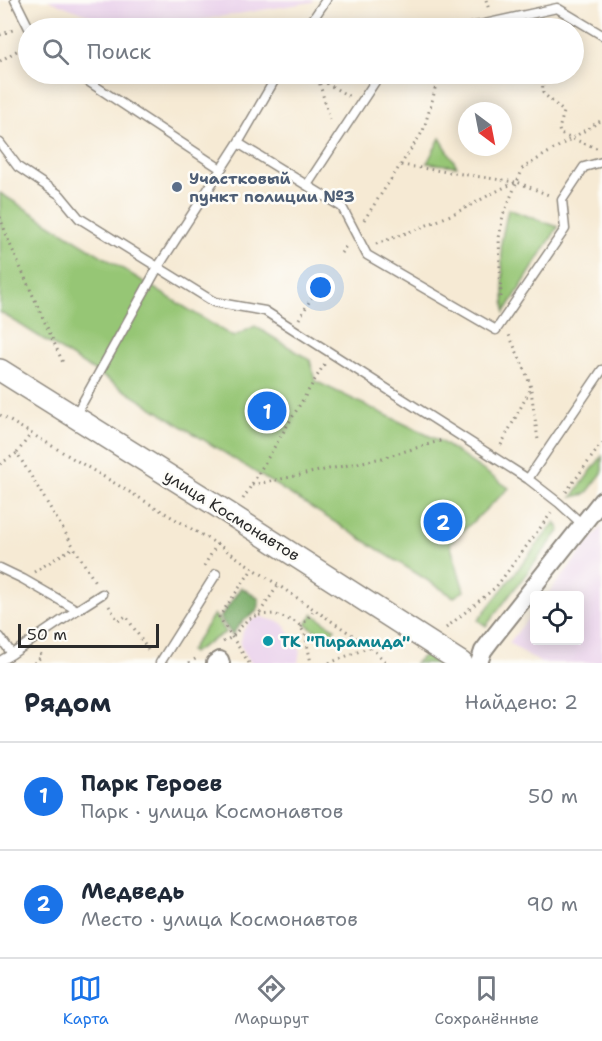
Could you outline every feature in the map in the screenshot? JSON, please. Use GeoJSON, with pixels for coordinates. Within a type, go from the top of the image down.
{"type":"FeatureCollection","features":[{"type":"Feature","properties":{"kind":"street","name":"улица Космонавтов"},"geometry":{"type":"LineString","coordinates":[[0,370],[462,663]]}},
{"type":"Feature","properties":{"kind":"street"},"geometry":{"type":"LineString","coordinates":[[478,663],[483,651],[582,524],[601,504]]}},
{"type":"Feature","properties":{"kind":"lane"},"geometry":{"type":"LineString","coordinates":[[15,0],[24,18]]}},
{"type":"Feature","properties":{"kind":"lane"},"geometry":{"type":"LineString","coordinates":[[314,18],[326,0]]}},
{"type":"Feature","properties":{"kind":"lane"},"geometry":{"type":"LineString","coordinates":[[512,18],[557,8],[574,18]]}},
{"type":"Feature","properties":{"kind":"lane"},"geometry":{"type":"LineString","coordinates":[[584,24],[602,35]]}},
{"type":"Feature","properties":{"kind":"lane"},"geometry":{"type":"LineString","coordinates":[[92,84],[221,169]]}},
{"type":"Feature","properties":{"kind":"lane"},"geometry":{"type":"LineString","coordinates":[[74,416],[158,267],[273,84]]}},
{"type":"Feature","properties":{"kind":"lane"},"geometry":{"type":"LineString","coordinates":[[307,184],[373,84]]}},
{"type":"Feature","properties":{"kind":"lane"},"geometry":{"type":"LineString","coordinates":[[0,143],[18,166],[60,195],[79,218],[214,302],[265,311],[528,479],[582,524]]}},
{"type":"Feature","properties":{"kind":"lane"},"geometry":{"type":"LineString","coordinates":[[238,143],[342,207],[367,255],[496,330],[565,229],[562,200],[584,167],[602,162]]}},
{"type":"Feature","properties":{"kind":"lane"},"geometry":{"type":"LineString","coordinates":[[528,479],[602,370]]}},
{"type":"Feature","properties":{"kind":"lane"},"geometry":{"type":"LineString","coordinates":[[0,568],[77,610]]}},
{"type":"Feature","properties":{"kind":"lane"},"geometry":{"type":"LineString","coordinates":[[160,663],[216,574]]}},
{"type":"Feature","properties":{"kind":"lane"},"geometry":{"type":"LineString","coordinates":[[0,661],[102,594]]}},
{"type":"Feature","properties":{"kind":"lane"},"geometry":{"type":"LineString","coordinates":[[0,637],[12,654]]}},
{"type":"Feature","properties":{"kind":"path"},"geometry":{"type":"LineString","coordinates":[[0,61],[18,50]]}},
{"type":"Feature","properties":{"kind":"path"},"geometry":{"type":"LineString","coordinates":[[320,84],[336,140]]}},
{"type":"Feature","properties":{"kind":"path"},"geometry":{"type":"LineString","coordinates":[[328,84],[360,104]]}},
{"type":"Feature","properties":{"kind":"path"},"geometry":{"type":"LineString","coordinates":[[356,234],[423,131],[436,84]]}},
{"type":"Feature","properties":{"kind":"path"},"geometry":{"type":"LineString","coordinates":[[543,84],[543,93],[564,112],[559,129],[561,134],[599,150],[602,154]]}},
{"type":"Feature","properties":{"kind":"path"},"geometry":{"type":"LineString","coordinates":[[502,320],[499,238],[502,215],[523,168],[602,120]]}},
{"type":"Feature","properties":{"kind":"path"},"geometry":{"type":"LineString","coordinates":[[401,165],[517,182],[562,200]]}},
{"type":"Feature","properties":{"kind":"path"},"geometry":{"type":"LineString","coordinates":[[363,248],[448,216],[517,182]]}},
{"type":"Feature","properties":{"kind":"path"},"geometry":{"type":"LineString","coordinates":[[0,217],[64,365]]}},
{"type":"Feature","properties":{"kind":"path"},"geometry":{"type":"LineString","coordinates":[[292,328],[315,292]]}},
{"type":"Feature","properties":{"kind":"path"},"geometry":{"type":"LineString","coordinates":[[516,351],[531,388],[541,459]]}},
{"type":"Feature","properties":{"kind":"path"},"geometry":{"type":"LineString","coordinates":[[241,503],[324,364]]}},
{"type":"Feature","properties":{"kind":"path"},"geometry":{"type":"LineString","coordinates":[[495,458],[531,388]]}},
{"type":"Feature","properties":{"kind":"path"},"geometry":{"type":"LineString","coordinates":[[0,415],[217,544],[370,647],[387,663]]}},
{"type":"Feature","properties":{"kind":"path"},"geometry":{"type":"LineString","coordinates":[[0,464],[17,453],[31,435]]}},
{"type":"Feature","properties":{"kind":"path"},"geometry":{"type":"LineString","coordinates":[[252,485],[382,458],[440,441]]}},
{"type":"Feature","properties":{"kind":"path"},"geometry":{"type":"LineString","coordinates":[[442,631],[496,587],[602,443]]}},
{"type":"Feature","properties":{"kind":"path"},"geometry":{"type":"LineString","coordinates":[[17,453],[118,621],[126,616],[150,653]]}},
{"type":"Feature","properties":{"kind":"path"},"geometry":{"type":"LineString","coordinates":[[23,579],[74,548]]}},
{"type":"Feature","properties":{"kind":"path"},"geometry":{"type":"LineString","coordinates":[[249,663],[219,617],[253,568]]}},
{"type":"Feature","properties":{"kind":"path"},"geometry":{"type":"LineString","coordinates":[[258,615],[279,584]]}},
{"type":"Feature","properties":{"kind":"path"},"geometry":{"type":"LineString","coordinates":[[301,627],[315,609]]}},
{"type":"Feature","properties":{"kind":"path"},"geometry":{"type":"LineString","coordinates":[[217,658],[247,620],[266,614],[281,616],[298,623],[311,663]]}},
{"type":"Feature","properties":{"kind":"path"},"geometry":{"type":"LineString","coordinates":[[328,663],[370,647]]}},
{"type":"Feature","properties":{"kind":"path"},"geometry":{"type":"LineString","coordinates":[[189,663],[198,658]]}},
{"type":"Feature","properties":{"kind":"shaded area"},"geometry":{"type":"Polygon","coordinates":[[[48,0],[313,0],[213,18],[96,18],[48,0]]]}},
{"type":"Feature","properties":{"kind":"shaded area"},"geometry":{"type":"Polygon","coordinates":[[[602,526],[602,663],[541,663],[509,643],[530,616],[530,645],[584,645],[584,591],[550,591],[602,526]]]}},
{"type":"Feature","properties":{"kind":"shaded area","name":"ТК \"Пирамида\""},"geometry":{"type":"Polygon","coordinates":[[[261,617],[283,623],[300,649],[298,663],[251,663],[240,645],[243,631],[250,621],[261,617]]]}},
{"type":"Feature","properties":{"kind":"green space"},"geometry":{"type":"Polygon","coordinates":[[[440,138],[457,166],[427,163],[440,138]]]}},
{"type":"Feature","properties":{"kind":"green space"},"geometry":{"type":"Polygon","coordinates":[[[0,193],[233,337],[255,326],[310,360],[315,381],[440,441],[509,488],[450,543],[464,591],[454,597],[0,312],[0,193]]]}},
{"type":"Feature","properties":{"kind":"green space"},"geometry":{"type":"Polygon","coordinates":[[[508,209],[558,227],[505,312],[501,243],[508,209]]]}},
{"type":"Feature","properties":{"kind":"green space"},"geometry":{"type":"Polygon","coordinates":[[[602,456],[602,473],[586,494],[572,497],[602,456]]]}},
{"type":"Feature","properties":{"kind":"green space"},"geometry":{"type":"Polygon","coordinates":[[[555,522],[560,530],[486,626],[478,620],[555,522]]]}},
{"type":"Feature","properties":{"kind":"green space"},"geometry":{"type":"Polygon","coordinates":[[[241,587],[259,599],[259,607],[240,624],[232,635],[220,618],[241,587]]]}},
{"type":"Feature","properties":{"kind":"green space"},"geometry":{"type":"Polygon","coordinates":[[[214,614],[226,632],[192,653],[190,651],[214,614]]]}},
{"type":"Feature","properties":{"kind":"green space"},"geometry":{"type":"Polygon","coordinates":[[[313,614],[335,629],[327,639],[306,624],[313,614]]]}},
{"type":"Feature","properties":{"kind":"green space"},"geometry":{"type":"Polygon","coordinates":[[[431,650],[445,663],[415,663],[431,650]]]}},
{"type":"Feature","properties":{"kind":"place","name":"Участковый пункт полиции №3"},"geometry":{"type":"Point","coordinates":[177,187]}},
{"type":"Feature","properties":{"kind":"place","name":"Парк Героев"},"geometry":{"type":"Point","coordinates":[267,411]}},
{"type":"Feature","properties":{"kind":"place","name":"Медведь"},"geometry":{"type":"Point","coordinates":[443,522]}},
{"type":"Feature","properties":{"kind":"place","name":"ТК \"Пирамида\""},"geometry":{"type":"Point","coordinates":[268,641]}}]}
